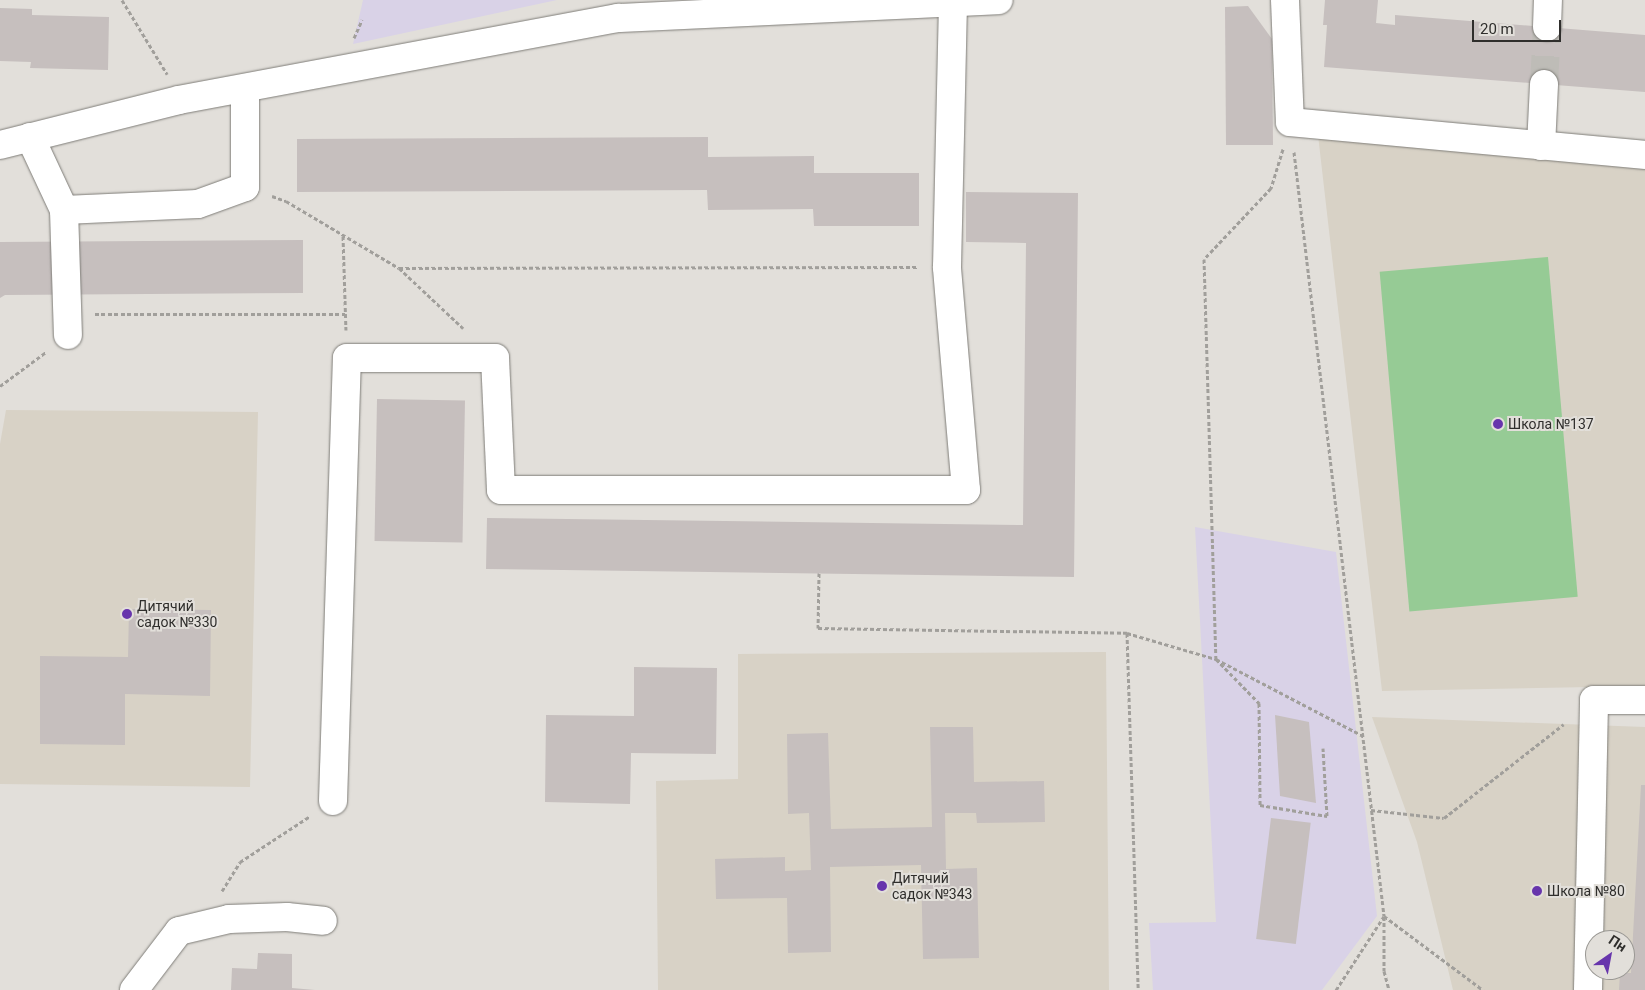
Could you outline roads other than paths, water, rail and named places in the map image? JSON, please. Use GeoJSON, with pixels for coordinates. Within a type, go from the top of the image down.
{"type":"FeatureCollection","features":[{"type":"Feature","properties":{"kind":"lane"},"geometry":{"type":"LineString","coordinates":[[0,144],[179,100],[618,18],[999,0]]}},
{"type":"Feature","properties":{"kind":"lane"},"geometry":{"type":"LineString","coordinates":[[1285,0],[1290,122],[1645,156]]}},
{"type":"Feature","properties":{"kind":"lane"},"geometry":{"type":"LineString","coordinates":[[1547,27],[1548,0]]}},
{"type":"Feature","properties":{"kind":"lane"},"geometry":{"type":"LineString","coordinates":[[334,801],[347,358],[495,358],[501,490],[966,490],[947,267],[953,2]]}},
{"type":"Feature","properties":{"kind":"lane"},"geometry":{"type":"LineString","coordinates":[[1541,146],[1544,84]]}},
{"type":"Feature","properties":{"kind":"lane"},"geometry":{"type":"LineString","coordinates":[[64,210],[198,204],[245,187],[245,89]]}},
{"type":"Feature","properties":{"kind":"lane"},"geometry":{"type":"LineString","coordinates":[[30,138],[64,210],[68,325]]}},
{"type":"Feature","properties":{"kind":"lane"},"geometry":{"type":"LineString","coordinates":[[1588,990],[1594,700],[1645,700]]}},
{"type":"Feature","properties":{"kind":"lane"},"geometry":{"type":"LineString","coordinates":[[134,990],[179,931],[228,918],[287,917],[323,921]]}},
{"type":"Feature","properties":{"kind":"tunnel"},"geometry":{"type":"LineString","coordinates":[[1544,84],[1547,27]]}},
{"type":"Feature","properties":{"kind":"place","name":"Школа №137"},"geometry":{"type":"Point","coordinates":[1498,424]}},
{"type":"Feature","properties":{"kind":"place","name":"Дитячий садок №330"},"geometry":{"type":"Point","coordinates":[127,614]}},
{"type":"Feature","properties":{"kind":"place","name":"Дитячий садок №343"},"geometry":{"type":"Point","coordinates":[882,886]}},
{"type":"Feature","properties":{"kind":"place","name":"Школа №80"},"geometry":{"type":"Point","coordinates":[1537,891]}}]}
